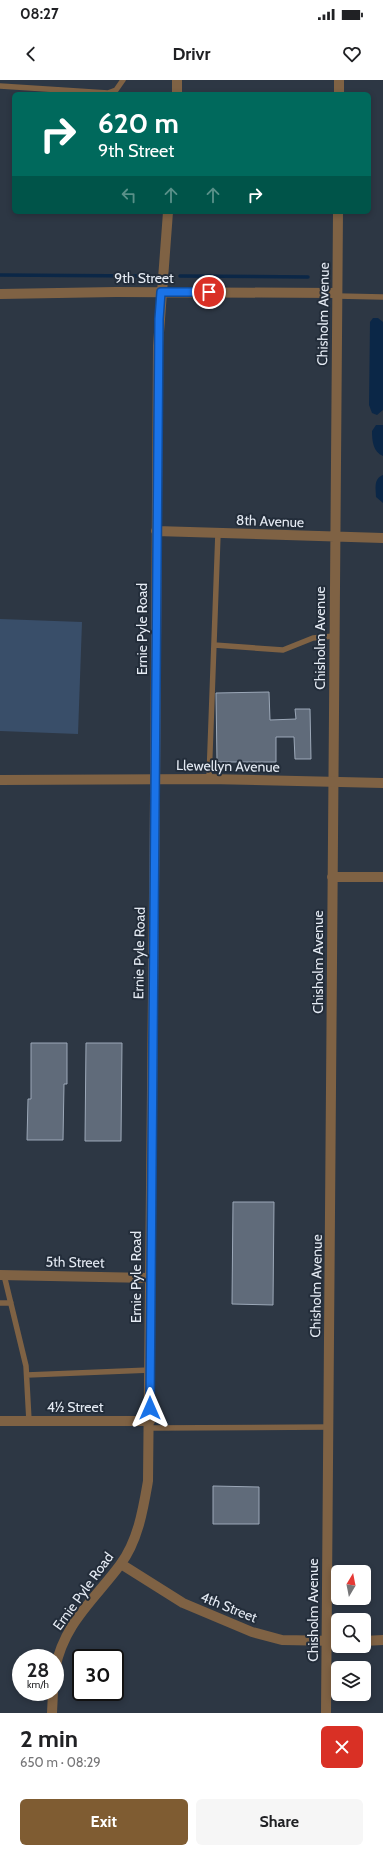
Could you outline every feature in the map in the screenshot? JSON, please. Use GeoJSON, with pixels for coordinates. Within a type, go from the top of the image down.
{"type":"FeatureCollection","features":[{"type":"Feature","properties":{"kind":"street"},"geometry":{"type":"LineString","coordinates":[[177,92],[178,80]]}},
{"type":"Feature","properties":{"kind":"street"},"geometry":{"type":"LineString","coordinates":[[339,80],[339,92]]}},
{"type":"Feature","properties":{"kind":"street","name":"Ernie Pyle Road"},"geometry":{"type":"LineString","coordinates":[[61,1649],[72,1624],[121,1564],[135,1538],[145,1502],[148,1482],[150,1424],[158,346],[168,214]]}},
{"type":"Feature","properties":{"kind":"street","name":"Chisholm Avenue"},"geometry":{"type":"LineString","coordinates":[[326,1713],[338,214]]}},
{"type":"Feature","properties":{"kind":"street","name":"9th Street"},"geometry":{"type":"LineString","coordinates":[[0,294],[161,292],[337,295]]}},
{"type":"Feature","properties":{"kind":"street","name":"8th Avenue"},"geometry":{"type":"LineString","coordinates":[[156,531],[383,538]]}},
{"type":"Feature","properties":{"kind":"street","name":"Llewellyn Avenue"},"geometry":{"type":"LineString","coordinates":[[0,780],[209,779],[383,783]]}},
{"type":"Feature","properties":{"kind":"street"},"geometry":{"type":"LineString","coordinates":[[332,877],[383,877]]}},
{"type":"Feature","properties":{"kind":"street","name":"5th Street"},"geometry":{"type":"LineString","coordinates":[[2,1275],[150,1278]]}},
{"type":"Feature","properties":{"kind":"street","name":"4½ Street"},"geometry":{"type":"LineString","coordinates":[[0,1420],[150,1424]]}},
{"type":"Feature","properties":{"kind":"street","name":"4th Street"},"geometry":{"type":"LineString","coordinates":[[121,1564],[183,1603],[252,1632],[282,1640],[331,1642]]}},
{"type":"Feature","properties":{"kind":"street"},"geometry":{"type":"LineString","coordinates":[[371,1640],[383,1640]]}},
{"type":"Feature","properties":{"kind":"street"},"geometry":{"type":"LineString","coordinates":[[52,1713],[53,1701]]}},
{"type":"Feature","properties":{"kind":"lane"},"geometry":{"type":"LineString","coordinates":[[0,86],[108,92],[116,90],[123,80]]}},
{"type":"Feature","properties":{"kind":"lane"},"geometry":{"type":"LineString","coordinates":[[337,295],[383,297]]}},
{"type":"Feature","properties":{"kind":"lane"},"geometry":{"type":"LineString","coordinates":[[209,779],[218,533]]}},
{"type":"Feature","properties":{"kind":"lane"},"geometry":{"type":"LineString","coordinates":[[214,644],[283,650],[313,638],[334,636]]}},
{"type":"Feature","properties":{"kind":"lane"},"geometry":{"type":"LineString","coordinates":[[2,1275],[11,1303],[26,1366],[29,1421]]}},
{"type":"Feature","properties":{"kind":"lane"},"geometry":{"type":"LineString","coordinates":[[0,1304],[11,1303]]}},
{"type":"Feature","properties":{"kind":"lane"},"geometry":{"type":"LineString","coordinates":[[27,1375],[150,1370]]}},
{"type":"Feature","properties":{"kind":"lane"},"geometry":{"type":"LineString","coordinates":[[150,1424],[328,1427]]}},
{"type":"Feature","properties":{"kind":"shaded area"},"geometry":{"type":"Polygon","coordinates":[[[373,318],[378,318],[383,322],[383,410],[377,415],[372,413],[369,405],[370,322],[373,318]]]}},
{"type":"Feature","properties":{"kind":"shaded area"},"geometry":{"type":"Polygon","coordinates":[[[376,425],[383,425],[383,456],[377,452],[373,442],[372,431],[376,425]]]}},
{"type":"Feature","properties":{"kind":"shaded area"},"geometry":{"type":"Polygon","coordinates":[[[383,475],[383,503],[376,497],[376,482],[383,475]]]}},
{"type":"Feature","properties":{"kind":"shaded area"},"geometry":{"type":"Polygon","coordinates":[[[0,619],[82,622],[78,734],[0,731],[0,619]]]}},
{"type":"Feature","properties":{"kind":"building"},"geometry":{"type":"Polygon","coordinates":[[[269,692],[270,720],[296,719],[295,709],[310,709],[311,759],[295,759],[294,737],[276,737],[276,762],[217,762],[216,693],[269,692]]]}},
{"type":"Feature","properties":{"kind":"building"},"geometry":{"type":"Polygon","coordinates":[[[31,1043],[67,1043],[67,1084],[64,1084],[63,1140],[27,1140],[28,1099],[31,1099],[31,1043]]]}},
{"type":"Feature","properties":{"kind":"building"},"geometry":{"type":"Polygon","coordinates":[[[86,1043],[122,1043],[121,1141],[85,1141],[86,1043]]]}},
{"type":"Feature","properties":{"kind":"building"},"geometry":{"type":"Polygon","coordinates":[[[233,1202],[274,1202],[273,1305],[232,1304],[233,1202]]]}},
{"type":"Feature","properties":{"kind":"building"},"geometry":{"type":"Polygon","coordinates":[[[213,1486],[259,1487],[259,1524],[213,1524],[213,1486]]]}},
{"type":"Feature","properties":{"kind":"waterway"},"geometry":{"type":"LineString","coordinates":[[0,275],[144,276]]}},
{"type":"Feature","properties":{"kind":"waterway"},"geometry":{"type":"LineString","coordinates":[[180,276],[308,277]]}},
{"type":"Feature","properties":{"kind":"route"},"geometry":{"type":"LineString","coordinates":[[150,1408],[156,531],[159,319],[161,292],[209,292]]}}]}
